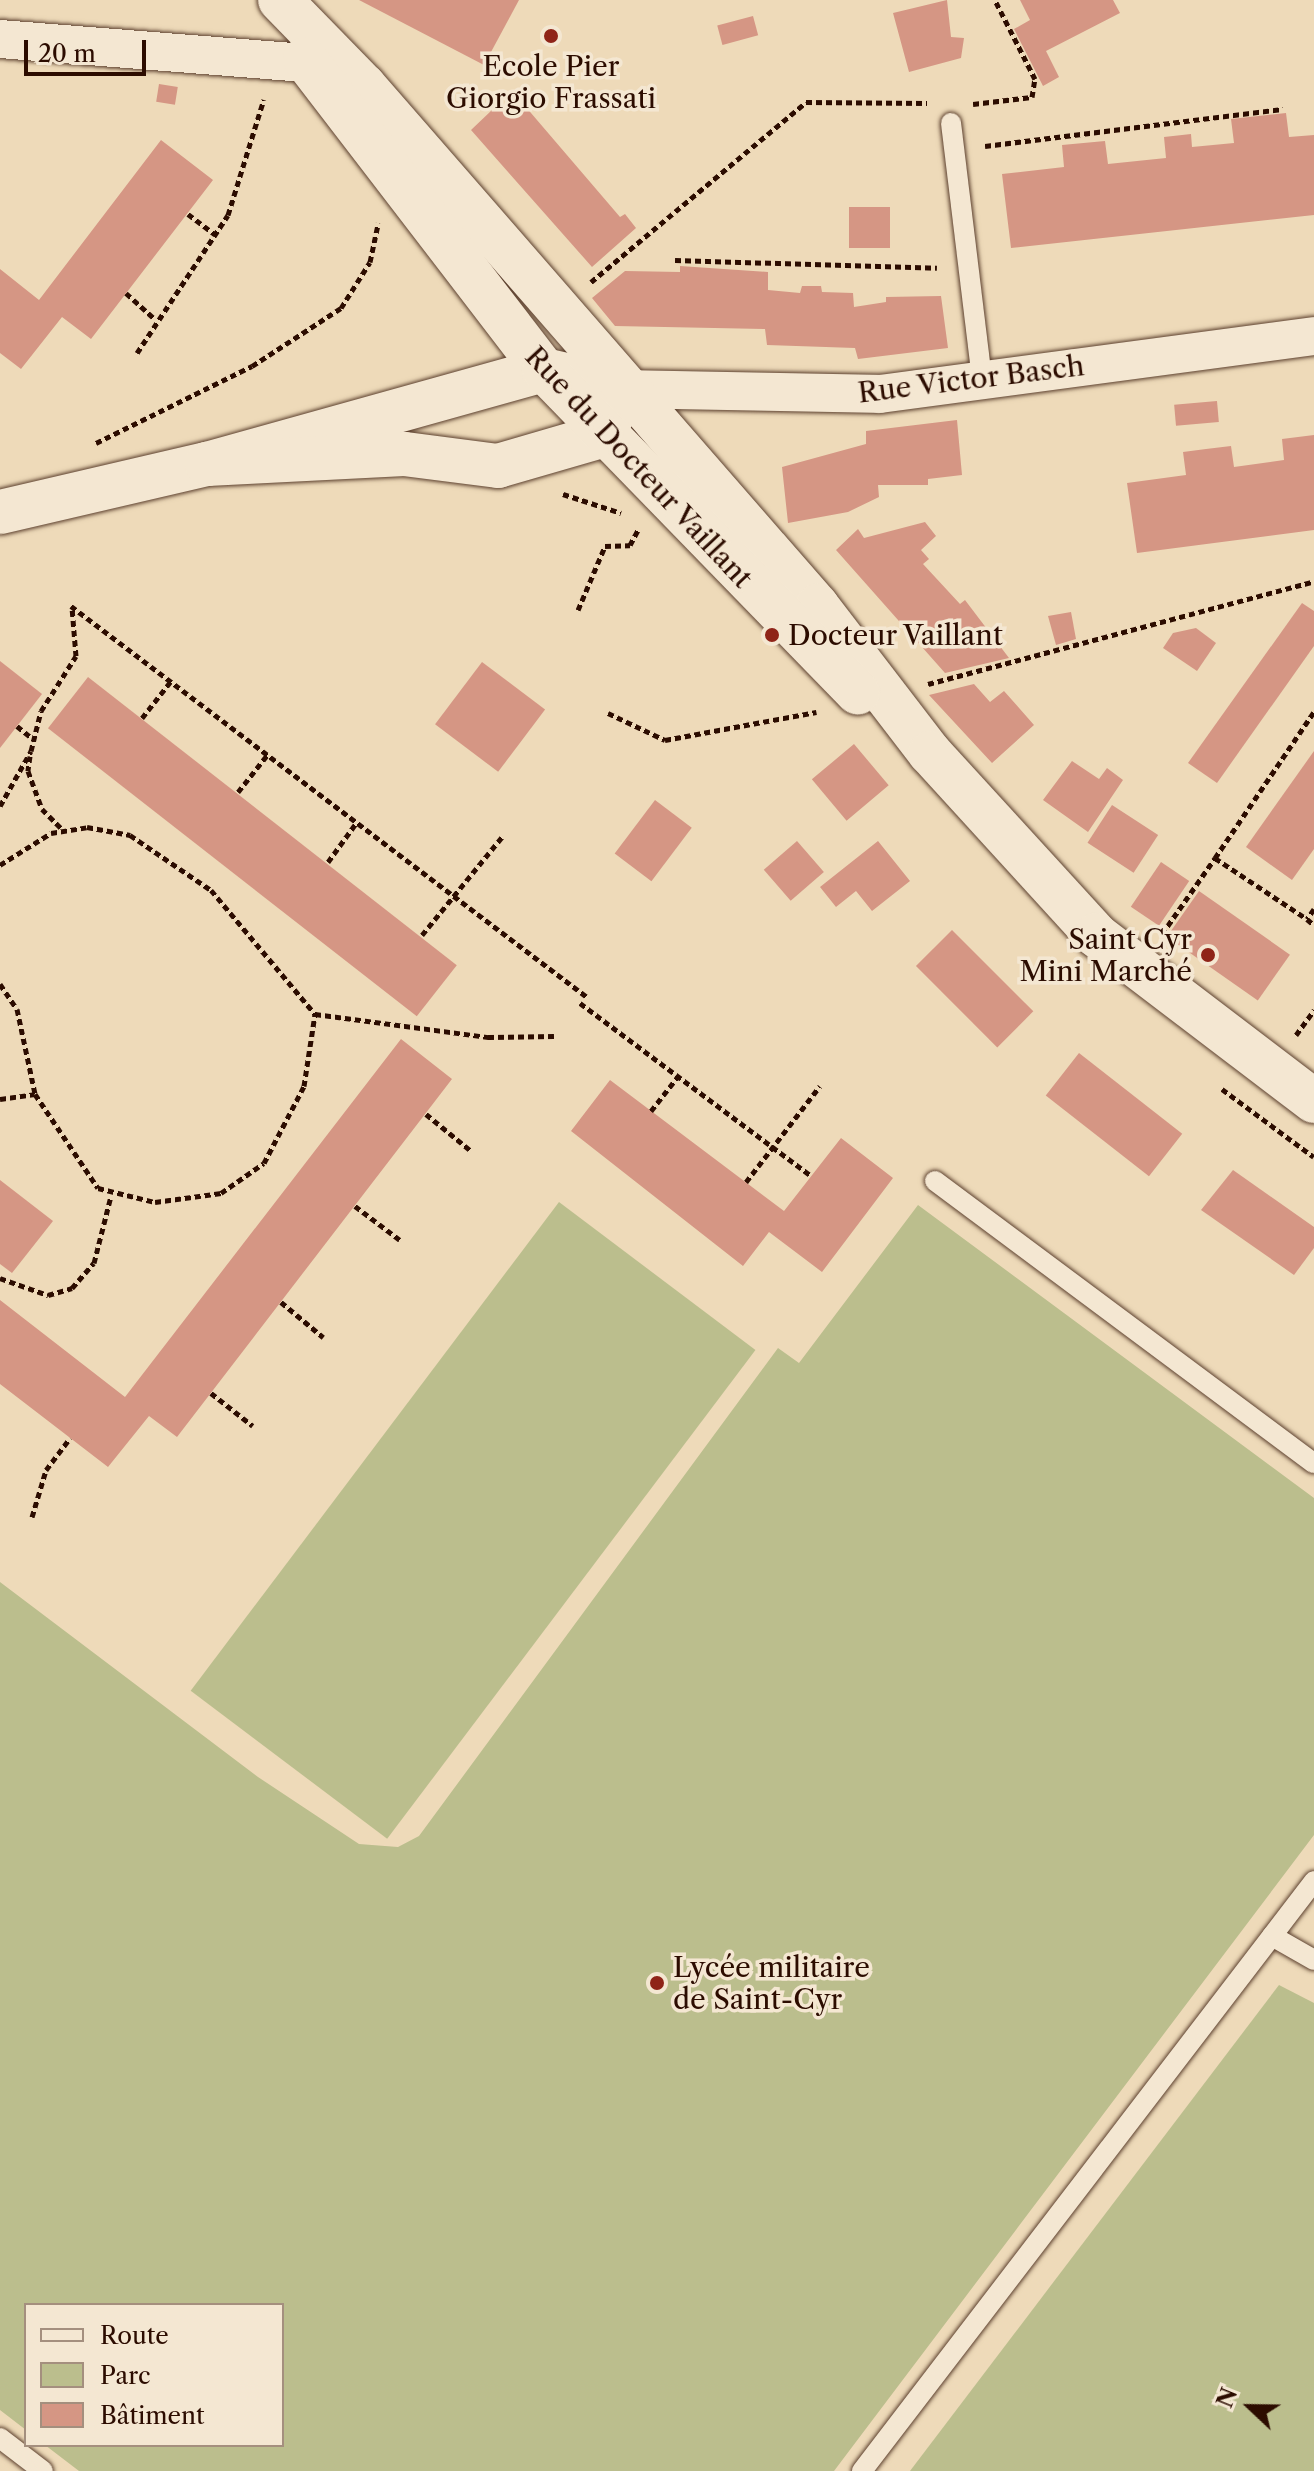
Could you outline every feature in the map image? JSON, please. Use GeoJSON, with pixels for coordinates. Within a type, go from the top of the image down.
{"type":"FeatureCollection","features":[{"type":"Feature","properties":{"kind":"main road","name":"Rue du Docteur Vaillant"},"geometry":{"type":"LineString","coordinates":[[264,0],[287,62],[601,436],[872,694],[1096,935],[1314,1101]]}},
{"type":"Feature","properties":{"kind":"main road","name":"Rue du Docteur Vaillant"},"geometry":{"type":"LineString","coordinates":[[280,0],[364,86],[848,641],[872,694]]}},
{"type":"Feature","properties":{"kind":"main road"},"geometry":{"type":"LineString","coordinates":[[0,512],[207,464],[544,370],[627,389],[601,436],[498,466],[404,454],[207,464]]}},
{"type":"Feature","properties":{"kind":"street"},"geometry":{"type":"LineString","coordinates":[[0,39],[287,62]]}},
{"type":"Feature","properties":{"kind":"street","name":"Rue Victor Basch"},"geometry":{"type":"LineString","coordinates":[[627,389],[880,394],[1314,336]]}},
{"type":"Feature","properties":{"kind":"lane"},"geometry":{"type":"LineString","coordinates":[[951,123],[982,380]]}},
{"type":"Feature","properties":{"kind":"lane"},"geometry":{"type":"LineString","coordinates":[[935,1181],[1314,1463]]}},
{"type":"Feature","properties":{"kind":"lane"},"geometry":{"type":"LineString","coordinates":[[862,2471],[1314,1881]]}},
{"type":"Feature","properties":{"kind":"lane"},"geometry":{"type":"LineString","coordinates":[[1272,1936],[1314,1960]]}},
{"type":"Feature","properties":{"kind":"lane"},"geometry":{"type":"LineString","coordinates":[[0,2438],[43,2471]]}},
{"type":"Feature","properties":{"kind":"path"},"geometry":{"type":"LineString","coordinates":[[962,103],[1014,104],[1032,97],[1035,79],[995,0]]}},
{"type":"Feature","properties":{"kind":"path"},"geometry":{"type":"LineString","coordinates":[[137,353],[155,319],[215,234],[287,62]]}},
{"type":"Feature","properties":{"kind":"path"},"geometry":{"type":"LineString","coordinates":[[582,290],[806,102],[933,103]]}},
{"type":"Feature","properties":{"kind":"path"},"geometry":{"type":"LineString","coordinates":[[980,162],[978,147],[1283,109]]}},
{"type":"Feature","properties":{"kind":"path"},"geometry":{"type":"LineString","coordinates":[[91,445],[252,366],[341,308],[370,262],[379,221],[374,207]]}},
{"type":"Feature","properties":{"kind":"path"},"geometry":{"type":"LineString","coordinates":[[188,214],[215,234]]}},
{"type":"Feature","properties":{"kind":"path"},"geometry":{"type":"LineString","coordinates":[[675,260],[969,269]]}},
{"type":"Feature","properties":{"kind":"path"},"geometry":{"type":"LineString","coordinates":[[126,293],[155,319]]}},
{"type":"Feature","properties":{"kind":"path"},"geometry":{"type":"LineString","coordinates":[[578,610],[605,546],[630,545],[645,518]]}},
{"type":"Feature","properties":{"kind":"path"},"geometry":{"type":"LineString","coordinates":[[608,713],[665,740],[827,710],[872,694],[1314,581]]}},
{"type":"Feature","properties":{"kind":"path"},"geometry":{"type":"LineString","coordinates":[[64,831],[42,809],[28,771],[41,711],[76,656],[71,606],[587,997]]}},
{"type":"Feature","properties":{"kind":"path"},"geometry":{"type":"LineString","coordinates":[[142,718],[171,681]]}},
{"type":"Feature","properties":{"kind":"path"},"geometry":{"type":"LineString","coordinates":[[1139,968],[1314,712]]}},
{"type":"Feature","properties":{"kind":"path"},"geometry":{"type":"LineString","coordinates":[[17,726],[34,740]]}},
{"type":"Feature","properties":{"kind":"path"},"geometry":{"type":"LineString","coordinates":[[0,806],[31,751]]}},
{"type":"Feature","properties":{"kind":"path"},"geometry":{"type":"LineString","coordinates":[[238,792],[268,754]]}},
{"type":"Feature","properties":{"kind":"path"},"geometry":{"type":"LineString","coordinates":[[328,862],[357,822]]}},
{"type":"Feature","properties":{"kind":"path"},"geometry":{"type":"LineString","coordinates":[[0,865],[64,831],[87,827],[130,835],[211,890],[315,1014],[488,1037],[554,1036]]}},
{"type":"Feature","properties":{"kind":"path"},"geometry":{"type":"LineString","coordinates":[[422,935],[502,837]]}},
{"type":"Feature","properties":{"kind":"path"},"geometry":{"type":"LineString","coordinates":[[1215,858],[1314,925]]}},
{"type":"Feature","properties":{"kind":"path"},"geometry":{"type":"LineString","coordinates":[[1307,919],[1314,909]]}},
{"type":"Feature","properties":{"kind":"path"},"geometry":{"type":"LineString","coordinates":[[0,984],[17,1009],[35,1094],[98,1188],[111,1196],[155,1202],[221,1193],[264,1163],[304,1086],[315,1014]]}},
{"type":"Feature","properties":{"kind":"path"},"geometry":{"type":"LineString","coordinates":[[580,1003],[811,1176]]}},
{"type":"Feature","properties":{"kind":"path"},"geometry":{"type":"LineString","coordinates":[[651,1111],[679,1075]]}},
{"type":"Feature","properties":{"kind":"path"},"geometry":{"type":"LineString","coordinates":[[746,1182],[820,1086]]}},
{"type":"Feature","properties":{"kind":"path"},"geometry":{"type":"LineString","coordinates":[[0,1099],[35,1094]]}},
{"type":"Feature","properties":{"kind":"path"},"geometry":{"type":"LineString","coordinates":[[426,1114],[470,1150]]}},
{"type":"Feature","properties":{"kind":"path"},"geometry":{"type":"LineString","coordinates":[[0,1278],[48,1295],[72,1288],[94,1263],[111,1196]]}},
{"type":"Feature","properties":{"kind":"path"},"geometry":{"type":"LineString","coordinates":[[355,1206],[400,1240]]}},
{"type":"Feature","properties":{"kind":"path"},"geometry":{"type":"LineString","coordinates":[[281,1302],[323,1337]]}},
{"type":"Feature","properties":{"kind":"path"},"geometry":{"type":"LineString","coordinates":[[211,1393],[253,1426]]}},
{"type":"Feature","properties":{"kind":"path"},"geometry":{"type":"LineString","coordinates":[[32,1517],[46,1470],[70,1438]]}},
{"type":"Feature","properties":{"kind":"green space"},"geometry":{"type":"Polygon","coordinates":[[[559,1202],[755,1350],[387,1839],[191,1691],[559,1202]]]}},
{"type":"Feature","properties":{"kind":"green space","name":"Lycée militaire de Saint-Cyr"},"geometry":{"type":"Polygon","coordinates":[[[918,1205],[1314,1498],[1314,1835],[834,2471],[79,2471],[48,2447],[284,2447],[284,2303],[24,2303],[24,2428],[0,2410],[0,1582],[258,1777],[359,1844],[398,1847],[419,1836],[778,1348],[799,1363],[918,1205]]]}},
{"type":"Feature","properties":{"kind":"green space"},"geometry":{"type":"Polygon","coordinates":[[[1279,1985],[1314,2003],[1314,2471],[910,2471],[1279,1985]]]}},
{"type":"Feature","properties":{"kind":"building"},"geometry":{"type":"Polygon","coordinates":[[[359,0],[519,0],[484,65],[359,0]]]}},
{"type":"Feature","properties":{"kind":"building"},"geometry":{"type":"Polygon","coordinates":[[[947,0],[951,37],[964,38],[961,58],[909,72],[893,13],[947,0]]]}},
{"type":"Feature","properties":{"kind":"building"},"geometry":{"type":"Polygon","coordinates":[[[1020,0],[1113,0],[1120,13],[1046,51],[1059,77],[1043,86],[1014,29],[1030,20],[1020,0]]]}},
{"type":"Feature","properties":{"kind":"building"},"geometry":{"type":"Polygon","coordinates":[[[753,16],[758,35],[722,45],[717,26],[753,16]]]}},
{"type":"Feature","properties":{"kind":"building"},"geometry":{"type":"Polygon","coordinates":[[[159,84],[178,87],[175,105],[156,102],[159,84]]]}},
{"type":"Feature","properties":{"kind":"building"},"geometry":{"type":"Polygon","coordinates":[[[525,106],[620,217],[625,214],[636,228],[592,267],[471,130],[492,110],[525,106]]]}},
{"type":"Feature","properties":{"kind":"building"},"geometry":{"type":"Polygon","coordinates":[[[1286,113],[1289,137],[1314,135],[1314,215],[1011,248],[1002,174],[1064,167],[1062,145],[1105,141],[1108,164],[1166,158],[1164,137],[1191,134],[1192,147],[1234,143],[1231,119],[1286,113]]]}},
{"type":"Feature","properties":{"kind":"building"},"geometry":{"type":"Polygon","coordinates":[[[161,140],[213,180],[91,339],[62,317],[21,369],[0,353],[0,269],[39,300],[161,140]]]}},
{"type":"Feature","properties":{"kind":"building"},"geometry":{"type":"Polygon","coordinates":[[[849,207],[890,207],[890,248],[849,248],[849,207]]]}},
{"type":"Feature","properties":{"kind":"building"},"geometry":{"type":"Polygon","coordinates":[[[680,266],[768,272],[768,290],[800,293],[802,286],[821,286],[822,292],[853,293],[854,307],[886,302],[886,297],[941,296],[948,348],[858,359],[855,348],[767,345],[765,329],[615,326],[592,298],[625,271],[680,272],[680,266]]]}},
{"type":"Feature","properties":{"kind":"building"},"geometry":{"type":"Polygon","coordinates":[[[1217,401],[1219,422],[1176,426],[1174,405],[1217,401]]]}},
{"type":"Feature","properties":{"kind":"building"},"geometry":{"type":"Polygon","coordinates":[[[957,420],[962,475],[928,479],[928,485],[878,485],[879,497],[848,512],[788,523],[782,467],[866,444],[866,431],[957,420]]]}},
{"type":"Feature","properties":{"kind":"building"},"geometry":{"type":"Polygon","coordinates":[[[1314,435],[1314,530],[1137,553],[1127,483],[1186,475],[1183,452],[1231,446],[1234,467],[1284,460],[1282,439],[1314,435]]]}},
{"type":"Feature","properties":{"kind":"building"},"geometry":{"type":"Polygon","coordinates":[[[925,522],[936,536],[921,550],[929,559],[923,564],[960,604],[965,600],[1009,658],[945,673],[836,550],[858,529],[864,538],[925,522]]]}},
{"type":"Feature","properties":{"kind":"building"},"geometry":{"type":"Polygon","coordinates":[[[1302,603],[1314,611],[1314,646],[1217,783],[1188,763],[1302,603]]]}},
{"type":"Feature","properties":{"kind":"building"},"geometry":{"type":"Polygon","coordinates":[[[1071,612],[1076,639],[1056,645],[1048,616],[1071,612]]]}},
{"type":"Feature","properties":{"kind":"building"},"geometry":{"type":"Polygon","coordinates":[[[1196,628],[1216,643],[1197,671],[1163,648],[1173,633],[1196,628]]]}},
{"type":"Feature","properties":{"kind":"building"},"geometry":{"type":"Polygon","coordinates":[[[0,661],[42,694],[0,748],[0,661]]]}},
{"type":"Feature","properties":{"kind":"building"},"geometry":{"type":"Polygon","coordinates":[[[482,662],[545,710],[498,772],[435,724],[482,662]]]}},
{"type":"Feature","properties":{"kind":"building"},"geometry":{"type":"Polygon","coordinates":[[[88,677],[457,965],[417,1016],[48,728],[88,677]]]}},
{"type":"Feature","properties":{"kind":"building"},"geometry":{"type":"Polygon","coordinates":[[[974,684],[990,702],[1004,691],[1034,725],[992,763],[929,695],[974,684]]]}},
{"type":"Feature","properties":{"kind":"building"},"geometry":{"type":"Polygon","coordinates":[[[854,744],[889,785],[847,821],[812,779],[854,744]]]}},
{"type":"Feature","properties":{"kind":"building"},"geometry":{"type":"Polygon","coordinates":[[[1314,751],[1314,849],[1292,880],[1246,847],[1314,751]]]}},
{"type":"Feature","properties":{"kind":"building"},"geometry":{"type":"Polygon","coordinates":[[[1072,761],[1099,779],[1107,768],[1123,780],[1088,832],[1043,800],[1072,761]]]}},
{"type":"Feature","properties":{"kind":"building"},"geometry":{"type":"Polygon","coordinates":[[[655,800],[692,828],[651,881],[615,854],[655,800]]]}},
{"type":"Feature","properties":{"kind":"building"},"geometry":{"type":"Polygon","coordinates":[[[1112,805],[1158,835],[1134,873],[1087,843],[1112,805]]]}},
{"type":"Feature","properties":{"kind":"building"},"geometry":{"type":"Polygon","coordinates":[[[797,841],[824,872],[791,901],[764,870],[797,841]]]}},
{"type":"Feature","properties":{"kind":"building"},"geometry":{"type":"Polygon","coordinates":[[[878,841],[910,881],[872,911],[856,891],[836,907],[820,887],[878,841]]]}},
{"type":"Feature","properties":{"kind":"building"},"geometry":{"type":"Polygon","coordinates":[[[1161,862],[1189,881],[1159,926],[1131,907],[1161,862]]]}},
{"type":"Feature","properties":{"kind":"building"},"geometry":{"type":"Polygon","coordinates":[[[1199,891],[1290,955],[1258,1001],[1167,937],[1199,891]]]}},
{"type":"Feature","properties":{"kind":"building"},"geometry":{"type":"Polygon","coordinates":[[[952,930],[1033,1011],[997,1047],[916,966],[952,930]]]}},
{"type":"Feature","properties":{"kind":"building"},"geometry":{"type":"Polygon","coordinates":[[[401,1039],[452,1079],[177,1437],[149,1416],[108,1467],[0,1384],[0,1300],[125,1397],[401,1039]]]}},
{"type":"Feature","properties":{"kind":"building"},"geometry":{"type":"Polygon","coordinates":[[[1079,1053],[1182,1134],[1149,1176],[1046,1096],[1079,1053]]]}},
{"type":"Feature","properties":{"kind":"building"},"geometry":{"type":"Polygon","coordinates":[[[610,1080],[784,1211],[841,1138],[893,1178],[822,1272],[769,1232],[743,1266],[571,1131],[610,1080]]]}},
{"type":"Feature","properties":{"kind":"building"},"geometry":{"type":"Polygon","coordinates":[[[1233,1170],[1314,1227],[1314,1248],[1294,1275],[1201,1210],[1233,1170]]]}},
{"type":"Feature","properties":{"kind":"building"},"geometry":{"type":"Polygon","coordinates":[[[0,1180],[53,1221],[12,1273],[0,1264],[0,1180]]]}},
{"type":"Feature","properties":{"kind":"place","name":"Ecole Pier Giorgio Frassati"},"geometry":{"type":"Point","coordinates":[551,36]}},
{"type":"Feature","properties":{"kind":"place","name":"Docteur Vaillant"},"geometry":{"type":"Point","coordinates":[772,635]}},
{"type":"Feature","properties":{"kind":"place","name":"Saint Cyr Mini Marché"},"geometry":{"type":"Point","coordinates":[1208,955]}},
{"type":"Feature","properties":{"kind":"place","name":"Lycée militaire de Saint-Cyr"},"geometry":{"type":"Point","coordinates":[657,1983]}}]}
